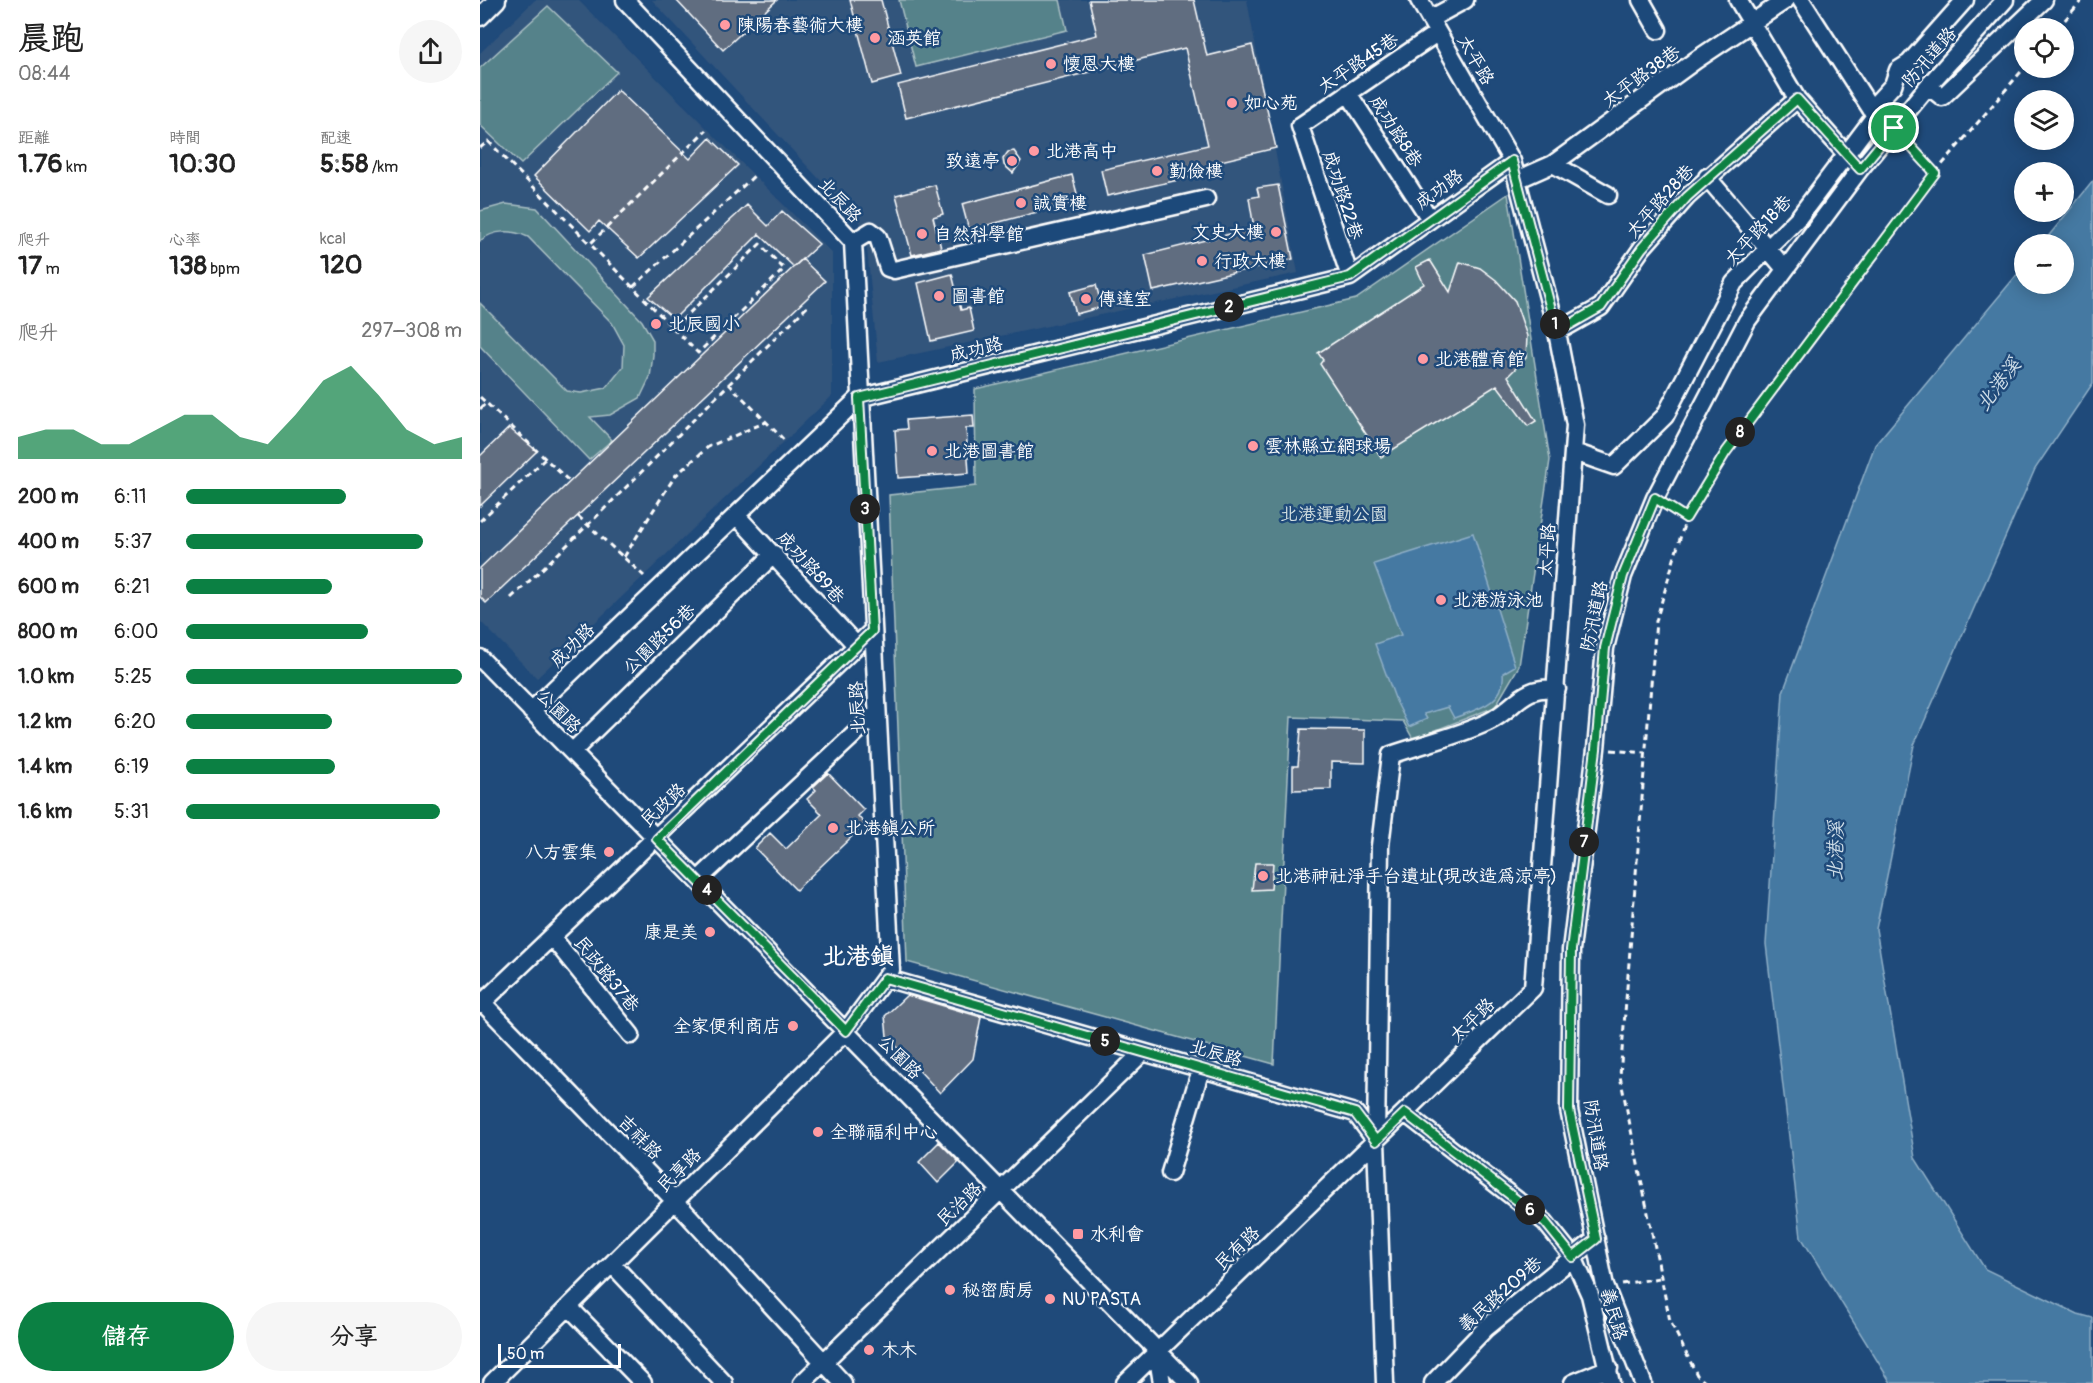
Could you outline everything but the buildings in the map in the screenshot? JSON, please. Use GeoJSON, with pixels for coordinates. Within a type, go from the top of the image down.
{"type":"FeatureCollection","features":[{"type":"Feature","properties":{"kind":"street"},"geometry":{"type":"LineString","coordinates":[[480,17],[497,0]]}},
{"type":"Feature","properties":{"kind":"street","name":"北辰路"},"geometry":{"type":"LineString","coordinates":[[625,0],[853,242],[859,398],[891,970],[885,978],[1355,1113],[1376,1141]]}},
{"type":"Feature","properties":{"kind":"street","name":"太平路"},"geometry":{"type":"LineString","coordinates":[[1376,1141],[1533,988],[1574,452],[1575,425],[1557,332],[1512,161],[1419,0]]}},
{"type":"Feature","properties":{"kind":"street","name":"太平路45巷"},"geometry":{"type":"LineString","coordinates":[[1300,126],[1348,93],[1465,0]]}},
{"type":"Feature","properties":{"kind":"street"},"geometry":{"type":"LineString","coordinates":[[1641,0],[1658,30]]}},
{"type":"Feature","properties":{"kind":"street"},"geometry":{"type":"LineString","coordinates":[[1738,0],[1797,99],[1860,169]]}},
{"type":"Feature","properties":{"kind":"street","name":"太平路38巷"},"geometry":{"type":"LineString","coordinates":[[1517,180],[1553,164],[1634,103],[1786,0]]}},
{"type":"Feature","properties":{"kind":"street"},"geometry":{"type":"LineString","coordinates":[[1801,0],[1871,109]]}},
{"type":"Feature","properties":{"kind":"street","name":"防汛道路"},"geometry":{"type":"LineString","coordinates":[[1643,1383],[1605,1286],[1569,1110],[1571,950],[1596,749],[1605,648],[1623,576],[1655,498],[1747,321],[1860,169],[1928,86],[2005,0]]}},
{"type":"Feature","properties":{"kind":"street"},"geometry":{"type":"LineString","coordinates":[[1928,86],[1942,97],[2044,0]]}},
{"type":"Feature","properties":{"kind":"street","name":"太平路18巷"},"geometry":{"type":"LineString","coordinates":[[1574,452],[1614,466],[1665,416],[1734,284],[1799,217],[1875,116],[1871,109],[1893,85],[1898,70],[1909,63],[1958,2]]}},
{"type":"Feature","properties":{"kind":"street","name":"成功路8巷"},"geometry":{"type":"LineString","coordinates":[[1348,93],[1430,219]]}},
{"type":"Feature","properties":{"kind":"street","name":"太平路28巷"},"geometry":{"type":"LineString","coordinates":[[1557,332],[1601,307],[1642,248],[1707,177],[1797,99]]}},
{"type":"Feature","properties":{"kind":"street","name":"成功路22巷"},"geometry":{"type":"LineString","coordinates":[[1300,126],[1350,277]]}},
{"type":"Feature","properties":{"kind":"street","name":"成功路"},"geometry":{"type":"LineString","coordinates":[[531,711],[859,398],[1350,277],[1512,161]]}},
{"type":"Feature","properties":{"kind":"street"},"geometry":{"type":"LineString","coordinates":[[1553,164],[1608,195]]}},
{"type":"Feature","properties":{"kind":"street"},"geometry":{"type":"LineString","coordinates":[[1707,177],[1785,269]]}},
{"type":"Feature","properties":{"kind":"street"},"geometry":{"type":"LineString","coordinates":[[853,242],[871,231],[878,237],[888,267],[894,270],[1206,199]]}},
{"type":"Feature","properties":{"kind":"street","name":"成功路89巷"},"geometry":{"type":"LineString","coordinates":[[736,515],[855,645]]}},
{"type":"Feature","properties":{"kind":"street","name":"公園路56巷"},"geometry":{"type":"LineString","coordinates":[[572,752],[774,554]]}},
{"type":"Feature","properties":{"kind":"street","name":"民政路"},"geometry":{"type":"LineString","coordinates":[[481,1002],[657,839],[872,631]]}},
{"type":"Feature","properties":{"kind":"street","name":"公園路"},"geometry":{"type":"LineString","coordinates":[[480,658],[1189,1383]]}},
{"type":"Feature","properties":{"kind":"street"},"geometry":{"type":"LineString","coordinates":[[1385,1383],[1376,1141],[1380,846],[1391,755],[1490,721],[1524,694],[1541,687],[1557,689]]}},
{"type":"Feature","properties":{"kind":"street"},"geometry":{"type":"LineString","coordinates":[[698,880],[876,714]]}},
{"type":"Feature","properties":{"kind":"street","name":"民政路37巷"},"geometry":{"type":"LineString","coordinates":[[552,937],[632,1035]]}},
{"type":"Feature","properties":{"kind":"street","name":"民享路"},"geometry":{"type":"LineString","coordinates":[[492,1383],[846,1031],[885,978]]}},
{"type":"Feature","properties":{"kind":"street","name":"吉祥路"},"geometry":{"type":"LineString","coordinates":[[481,1002],[675,1202],[843,1383]]}},
{"type":"Feature","properties":{"kind":"street","name":"民治路"},"geometry":{"type":"LineString","coordinates":[[802,1383],[1143,1052]]}},
{"type":"Feature","properties":{"kind":"street"},"geometry":{"type":"LineString","coordinates":[[1170,1173],[1201,1069]]}},
{"type":"Feature","properties":{"kind":"street","name":"義民路"},"geometry":{"type":"LineString","coordinates":[[1405,1113],[1545,1222],[1573,1257],[1590,1295],[1610,1376]]}},
{"type":"Feature","properties":{"kind":"street","name":"民有路"},"geometry":{"type":"LineString","coordinates":[[1125,1383],[1376,1141]]}},
{"type":"Feature","properties":{"kind":"street","name":"義民路209巷"},"geometry":{"type":"LineString","coordinates":[[1433,1383],[1486,1328],[1596,1239]]}},
{"type":"Feature","properties":{"kind":"street"},"geometry":{"type":"LineString","coordinates":[[612,1264],[724,1383]]}},
{"type":"Feature","properties":{"kind":"street"},"geometry":{"type":"LineString","coordinates":[[569,1307],[643,1383]]}},
{"type":"Feature","properties":{"kind":"street"},"geometry":{"type":"LineString","coordinates":[[1157,1352],[1162,1383]]}},
{"type":"Feature","properties":{"kind":"street"},"geometry":{"type":"LineString","coordinates":[[1574,1383],[1610,1376]]}},
{"type":"Feature","properties":{"kind":"path"},"geometry":{"type":"LineString","coordinates":[[2067,18],[2082,0]]}},
{"type":"Feature","properties":{"kind":"path"},"geometry":{"type":"LineString","coordinates":[[1706,1383],[1697,1375],[1670,1321],[1659,1278],[1620,1076],[1656,621],[1686,518],[1726,452],[1935,173],[2016,78]]}},
{"type":"Feature","properties":{"kind":"path"},"geometry":{"type":"LineString","coordinates":[[1894,128],[1935,173]]}},
{"type":"Feature","properties":{"kind":"path"},"geometry":{"type":"LineString","coordinates":[[590,244],[706,129]]}},
{"type":"Feature","properties":{"kind":"path"},"geometry":{"type":"LineString","coordinates":[[480,148],[488,141],[698,353],[784,269],[760,244],[674,328]]}},
{"type":"Feature","properties":{"kind":"path"},"geometry":{"type":"LineString","coordinates":[[633,287],[754,176]]}},
{"type":"Feature","properties":{"kind":"path"},"geometry":{"type":"LineString","coordinates":[[511,598],[589,526],[728,383],[807,307]]}},
{"type":"Feature","properties":{"kind":"path"},"geometry":{"type":"LineString","coordinates":[[728,383],[785,441]]}},
{"type":"Feature","properties":{"kind":"path"},"geometry":{"type":"LineString","coordinates":[[480,397],[570,482]]}},
{"type":"Feature","properties":{"kind":"path"},"geometry":{"type":"LineString","coordinates":[[480,409],[486,403]]}},
{"type":"Feature","properties":{"kind":"path"},"geometry":{"type":"LineString","coordinates":[[624,557],[675,476],[708,447],[766,422]]}},
{"type":"Feature","properties":{"kind":"path"},"geometry":{"type":"LineString","coordinates":[[480,521],[545,459]]}},
{"type":"Feature","properties":{"kind":"path"},"geometry":{"type":"LineString","coordinates":[[1655,498],[1686,518]]}},
{"type":"Feature","properties":{"kind":"path"},"geometry":{"type":"LineString","coordinates":[[578,516],[644,576]]}},
{"type":"Feature","properties":{"kind":"path"},"geometry":{"type":"LineString","coordinates":[[1610,750],[1646,753]]}},
{"type":"Feature","properties":{"kind":"path"},"geometry":{"type":"LineString","coordinates":[[1605,1286],[1659,1278]]}},
{"type":"Feature","properties":{"kind":"shaded area","name":"北辰國小"},"geometry":{"type":"Polygon","coordinates":[[[535,0],[578,0],[832,253],[832,396],[537,678],[480,621],[480,53],[535,0]]]}},
{"type":"Feature","properties":{"kind":"shaded area","name":"北港高中"},"geometry":{"type":"Polygon","coordinates":[[[652,0],[1247,0],[1298,273],[878,362],[865,228],[652,0]]]}},
{"type":"Feature","properties":{"kind":"green space"},"geometry":{"type":"Polygon","coordinates":[[[899,0],[1060,0],[1067,30],[916,67],[899,0]]]}},
{"type":"Feature","properties":{"kind":"green space"},"geometry":{"type":"Polygon","coordinates":[[[548,6],[617,72],[521,164],[480,125],[480,68],[548,6]]]}},
{"type":"Feature","properties":{"kind":"green space","name":"北港運動公園"},"geometry":{"type":"Polygon","coordinates":[[[1508,194],[1550,460],[1519,666],[1495,707],[1413,739],[1403,721],[1291,717],[1274,1064],[907,962],[889,495],[976,486],[975,389],[1356,299],[1508,194]]]}},
{"type":"Feature","properties":{"kind":"green space"},"geometry":{"type":"Polygon","coordinates":[[[506,204],[537,208],[642,321],[653,340],[650,377],[640,398],[610,415],[590,417],[612,440],[589,460],[480,346],[480,303],[567,391],[581,393],[606,388],[623,367],[624,345],[612,323],[528,237],[503,232],[491,234],[480,241],[480,211],[506,204]]]}},
{"type":"Feature","properties":{"kind":"water","name":"北港溪"},"geometry":{"type":"Polygon","coordinates":[[[2093,181],[2093,383],[2035,469],[1914,745],[1876,929],[1915,1158],[1985,1269],[2078,1314],[2093,1318],[2093,1383],[1891,1383],[1801,1237],[1766,944],[1783,692],[1875,445],[2014,278],[2014,294],[2074,294],[2074,234],[2050,234],[2060,222],[2074,222],[2074,204],[2093,181]]]}},
{"type":"Feature","properties":{"kind":"water","name":"北港游泳池"},"geometry":{"type":"Polygon","coordinates":[[[1473,533],[1515,666],[1503,673],[1500,691],[1495,698],[1481,708],[1454,718],[1448,707],[1424,714],[1427,719],[1409,727],[1396,701],[1375,644],[1401,635],[1374,564],[1473,533]]]}},
{"type":"Feature","properties":{"kind":"place","name":"陳陽春藝術大樓"},"geometry":{"type":"Point","coordinates":[725,25]}},
{"type":"Feature","properties":{"kind":"place","name":"涵英館"},"geometry":{"type":"Point","coordinates":[875,38]}},
{"type":"Feature","properties":{"kind":"place","name":"懷恩大樓"},"geometry":{"type":"Point","coordinates":[1051,64]}},
{"type":"Feature","properties":{"kind":"place","name":"如心苑"},"geometry":{"type":"Point","coordinates":[1232,103]}},
{"type":"Feature","properties":{"kind":"place","name":"北港高中"},"geometry":{"type":"Point","coordinates":[1034,151]}},
{"type":"Feature","properties":{"kind":"place","name":"致遠亭"},"geometry":{"type":"Point","coordinates":[1012,161]}},
{"type":"Feature","properties":{"kind":"place","name":"勤儉樓"},"geometry":{"type":"Point","coordinates":[1157,171]}},
{"type":"Feature","properties":{"kind":"place","name":"誠實樓"},"geometry":{"type":"Point","coordinates":[1021,203]}},
{"type":"Feature","properties":{"kind":"place","name":"文史大樓"},"geometry":{"type":"Point","coordinates":[1276,232]}},
{"type":"Feature","properties":{"kind":"place","name":"自然科學館"},"geometry":{"type":"Point","coordinates":[922,234]}},
{"type":"Feature","properties":{"kind":"place","name":"行政大樓"},"geometry":{"type":"Point","coordinates":[1202,261]}},
{"type":"Feature","properties":{"kind":"place","name":"圖書館"},"geometry":{"type":"Point","coordinates":[939,296]}},
{"type":"Feature","properties":{"kind":"place","name":"傳達室"},"geometry":{"type":"Point","coordinates":[1086,299]}},
{"type":"Feature","properties":{"kind":"place","name":"北辰國小"},"geometry":{"type":"Point","coordinates":[656,324]}},
{"type":"Feature","properties":{"kind":"place","name":"北港體育館"},"geometry":{"type":"Point","coordinates":[1423,359]}},
{"type":"Feature","properties":{"kind":"place","name":"雲林縣立網球場"},"geometry":{"type":"Point","coordinates":[1253,446]}},
{"type":"Feature","properties":{"kind":"place","name":"北港圖書館"},"geometry":{"type":"Point","coordinates":[932,451]}},
{"type":"Feature","properties":{"kind":"place","name":"北港游泳池"},"geometry":{"type":"Point","coordinates":[1441,600]}},
{"type":"Feature","properties":{"kind":"place","name":"北港鎮公所"},"geometry":{"type":"Point","coordinates":[833,828]}},
{"type":"Feature","properties":{"kind":"place","name":"八方雲集"},"geometry":{"type":"Point","coordinates":[609,852]}},
{"type":"Feature","properties":{"kind":"place","name":"北港神社淨手台遺址(現改造為涼亭)"},"geometry":{"type":"Point","coordinates":[1263,876]}},
{"type":"Feature","properties":{"kind":"place","name":"康是美"},"geometry":{"type":"Point","coordinates":[710,932]}},
{"type":"Feature","properties":{"kind":"place","name":"全家便利商店"},"geometry":{"type":"Point","coordinates":[793,1026]}},
{"type":"Feature","properties":{"kind":"place","name":"全聯福利中心"},"geometry":{"type":"Point","coordinates":[818,1132]}},
{"type":"Feature","properties":{"kind":"place","name":"水利會"},"geometry":{"type":"Point","coordinates":[1078,1234]}},
{"type":"Feature","properties":{"kind":"place","name":"秘密廚房"},"geometry":{"type":"Point","coordinates":[950,1290]}},
{"type":"Feature","properties":{"kind":"place","name":"NU PASTA"},"geometry":{"type":"Point","coordinates":[1050,1299]}},
{"type":"Feature","properties":{"kind":"place","name":"木木"},"geometry":{"type":"Point","coordinates":[869,1350]}},
{"type":"Feature","properties":{"kind":"district","name":"北港鎮"},"geometry":{"type":"Point","coordinates":[858,956]}},
{"type":"Feature","properties":{"kind":"route"},"geometry":{"type":"LineString","coordinates":[[1797,99],[1860,169],[1894,128],[1935,173],[1726,452],[1686,518],[1655,498],[1623,576],[1605,648],[1596,749],[1571,950],[1569,1110],[1596,1239],[1573,1257],[1545,1222],[1405,1113],[1376,1141],[1355,1113],[885,978],[846,1031],[657,839],[872,631],[859,398],[1350,277],[1512,161],[1557,332],[1601,307],[1642,248],[1687,197],[1797,99]]}}]}
